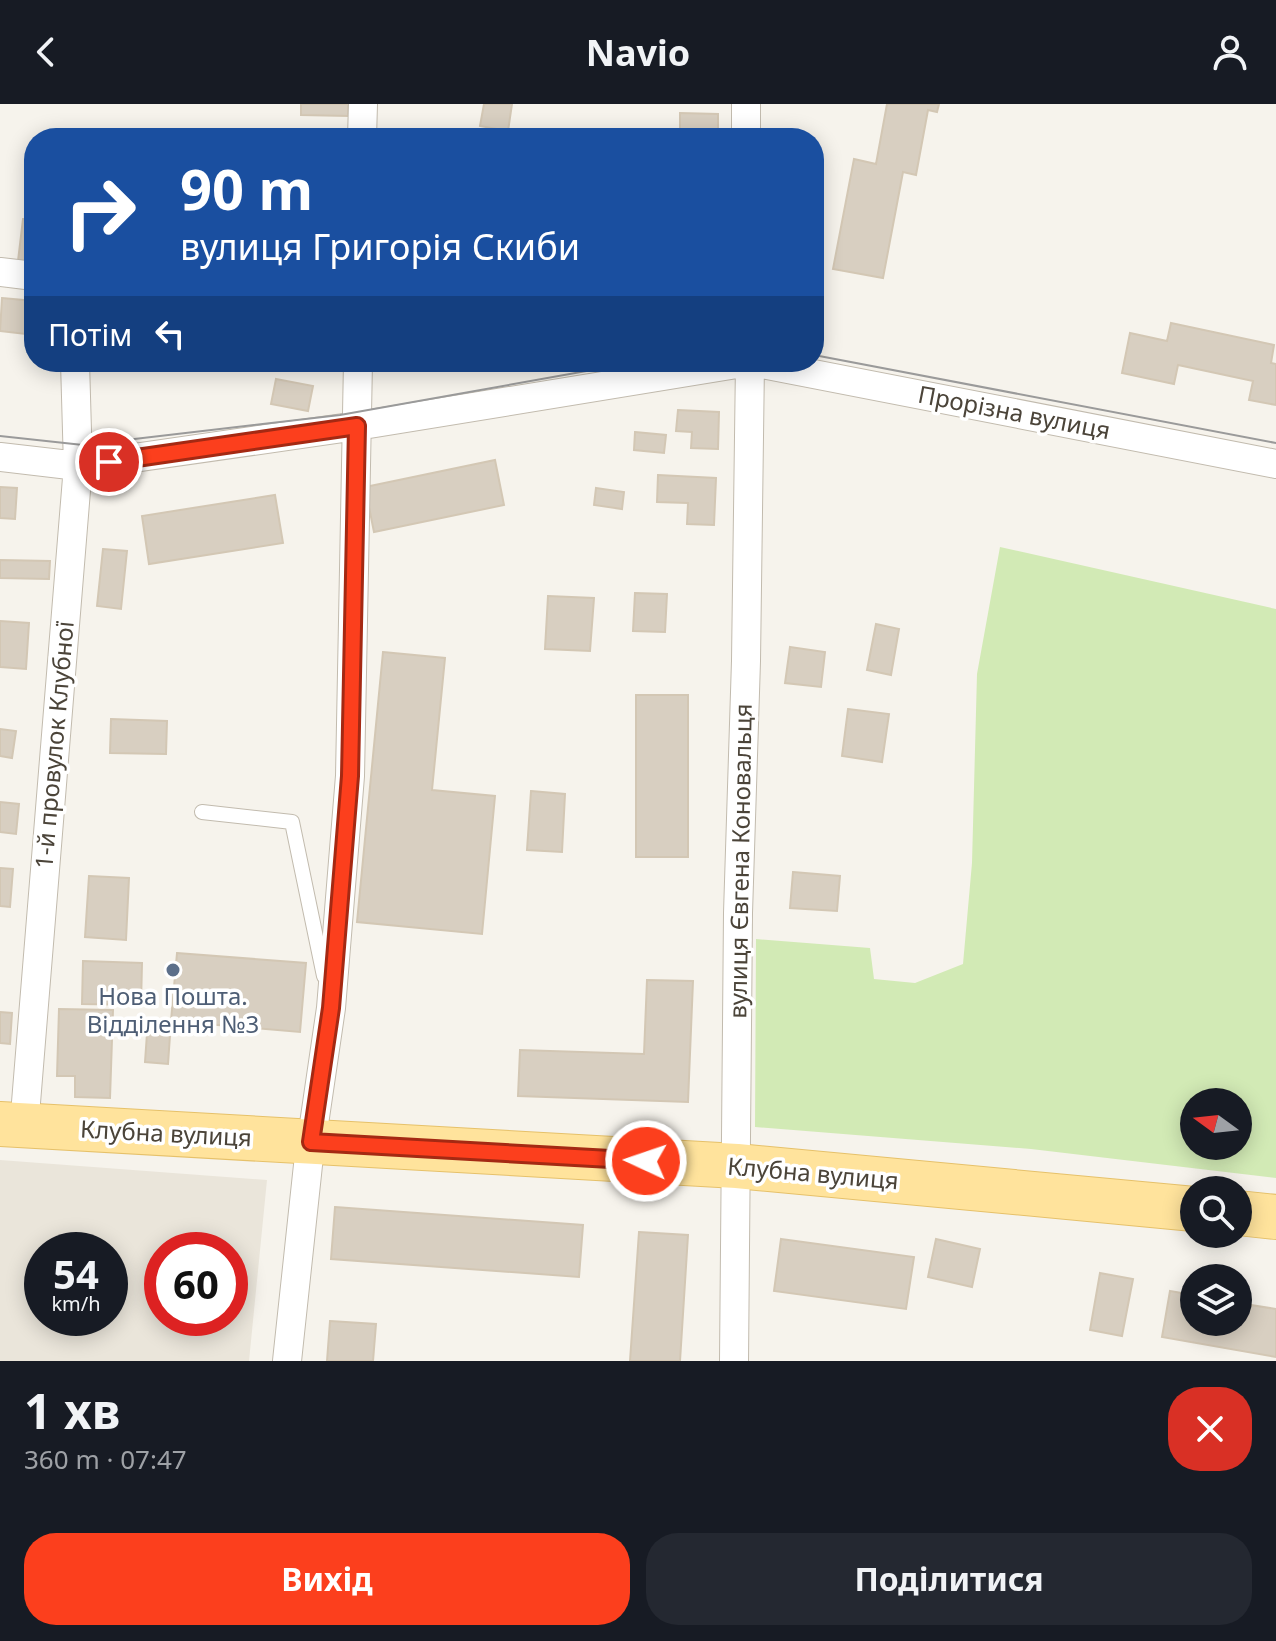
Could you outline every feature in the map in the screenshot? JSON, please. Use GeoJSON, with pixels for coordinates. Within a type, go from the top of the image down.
{"type":"FeatureCollection","features":[{"type":"Feature","properties":{"kind":"main road","name":"Клубна вулиця"},"geometry":{"type":"LineString","coordinates":[[12,1125],[737,1166],[1180,1208]]}},
{"type":"Feature","properties":{"kind":"main road"},"geometry":{"type":"LineString","coordinates":[[1252,1214],[1276,1217]]}},
{"type":"Feature","properties":{"kind":"street"},"geometry":{"type":"LineString","coordinates":[[362,128],[363,104]]}},
{"type":"Feature","properties":{"kind":"street"},"geometry":{"type":"LineString","coordinates":[[746,104],[746,128]]}},
{"type":"Feature","properties":{"kind":"street"},"geometry":{"type":"LineString","coordinates":[[0,272],[24,275]]}},
{"type":"Feature","properties":{"kind":"street","name":"1-й провулок Клубної"},"geometry":{"type":"LineString","coordinates":[[12,1125],[78,466],[75,372]]}},
{"type":"Feature","properties":{"kind":"street"},"geometry":{"type":"LineString","coordinates":[[287,1361],[311,1142],[331,1008],[350,776],[358,372]]}},
{"type":"Feature","properties":{"kind":"street","name":"Прорізна вулиця"},"geometry":{"type":"LineString","coordinates":[[0,457],[78,466],[357,426],[689,372]]}},
{"type":"Feature","properties":{"kind":"street","name":"вулиця Євгена Коновальця"},"geometry":{"type":"LineString","coordinates":[[734,1361],[738,913],[750,372]]}},
{"type":"Feature","properties":{"kind":"street","name":"Прорізна вулиця"},"geometry":{"type":"LineString","coordinates":[[802,372],[1276,464]]}},
{"type":"Feature","properties":{"kind":"lane"},"geometry":{"type":"LineString","coordinates":[[202,812],[292,822],[331,1008]]}},
{"type":"Feature","properties":{"kind":"shaded area"},"geometry":{"type":"Polygon","coordinates":[[[0,1160],[267,1180],[249,1361],[0,1361],[0,1160]]]}},
{"type":"Feature","properties":{"kind":"green space"},"geometry":{"type":"Polygon","coordinates":[[[1000,547],[1276,609],[1276,1178],[1031,1149],[755,1127],[756,939],[870,948],[874,979],[915,983],[963,964],[972,863],[977,674],[1000,547]]]}},
{"type":"Feature","properties":{"kind":"building"},"geometry":{"type":"Polygon","coordinates":[[[301,104],[348,104],[348,116],[301,115],[301,104]]]}},
{"type":"Feature","properties":{"kind":"building"},"geometry":{"type":"Polygon","coordinates":[[[484,104],[512,104],[508,128],[480,126],[484,104]]]}},
{"type":"Feature","properties":{"kind":"building"},"geometry":{"type":"Polygon","coordinates":[[[887,104],[939,104],[937,112],[928,110],[916,175],[903,172],[883,278],[833,269],[854,159],[876,164],[887,104]]]}},
{"type":"Feature","properties":{"kind":"building"},"geometry":{"type":"Polygon","coordinates":[[[680,113],[718,114],[718,128],[680,128],[680,113]]]}},
{"type":"Feature","properties":{"kind":"building"},"geometry":{"type":"Polygon","coordinates":[[[23,219],[24,219],[24,262],[18,261],[23,219]]]}},
{"type":"Feature","properties":{"kind":"building"},"geometry":{"type":"Polygon","coordinates":[[[2,298],[24,300],[24,334],[0,331],[2,298]]]}},
{"type":"Feature","properties":{"kind":"building"},"geometry":{"type":"Polygon","coordinates":[[[1171,323],[1274,345],[1271,363],[1276,364],[1276,405],[1249,400],[1253,381],[1178,365],[1174,384],[1122,373],[1130,333],[1167,341],[1171,323]]]}},
{"type":"Feature","properties":{"kind":"building"},"geometry":{"type":"Polygon","coordinates":[[[276,379],[313,386],[308,411],[271,404],[276,379]]]}},
{"type":"Feature","properties":{"kind":"building"},"geometry":{"type":"Polygon","coordinates":[[[678,410],[719,412],[718,449],[691,448],[692,432],[676,431],[678,410]]]}},
{"type":"Feature","properties":{"kind":"building"},"geometry":{"type":"Polygon","coordinates":[[[635,432],[666,435],[664,453],[634,450],[635,432]]]}},
{"type":"Feature","properties":{"kind":"building"},"geometry":{"type":"Polygon","coordinates":[[[495,460],[504,505],[374,532],[365,487],[495,460]]]}},
{"type":"Feature","properties":{"kind":"building"},"geometry":{"type":"Polygon","coordinates":[[[658,475],[716,478],[714,525],[687,524],[688,503],[657,502],[658,475]]]}},
{"type":"Feature","properties":{"kind":"building"},"geometry":{"type":"Polygon","coordinates":[[[0,487],[17,488],[15,519],[0,518],[0,487]]]}},
{"type":"Feature","properties":{"kind":"building"},"geometry":{"type":"Polygon","coordinates":[[[596,488],[624,492],[622,509],[594,505],[596,488]]]}},
{"type":"Feature","properties":{"kind":"building"},"geometry":{"type":"Polygon","coordinates":[[[275,495],[283,543],[149,564],[142,516],[275,495]]]}},
{"type":"Feature","properties":{"kind":"building"},"geometry":{"type":"Polygon","coordinates":[[[103,549],[127,551],[121,609],[97,606],[103,549]]]}},
{"type":"Feature","properties":{"kind":"building"},"geometry":{"type":"Polygon","coordinates":[[[0,560],[50,561],[49,579],[0,578],[0,560]]]}},
{"type":"Feature","properties":{"kind":"building"},"geometry":{"type":"Polygon","coordinates":[[[635,593],[667,594],[665,632],[633,631],[635,593]]]}},
{"type":"Feature","properties":{"kind":"building"},"geometry":{"type":"Polygon","coordinates":[[[548,596],[594,598],[590,651],[545,649],[548,596]]]}},
{"type":"Feature","properties":{"kind":"building"},"geometry":{"type":"Polygon","coordinates":[[[0,621],[29,623],[26,669],[0,667],[0,621]]]}},
{"type":"Feature","properties":{"kind":"building"},"geometry":{"type":"Polygon","coordinates":[[[876,624],[899,629],[891,675],[867,670],[876,624]]]}},
{"type":"Feature","properties":{"kind":"building"},"geometry":{"type":"Polygon","coordinates":[[[790,647],[825,652],[821,687],[785,683],[790,647]]]}},
{"type":"Feature","properties":{"kind":"building"},"geometry":{"type":"Polygon","coordinates":[[[383,652],[445,658],[432,790],[495,796],[482,934],[357,922],[383,652]]]}},
{"type":"Feature","properties":{"kind":"building"},"geometry":{"type":"Polygon","coordinates":[[[636,695],[688,695],[688,857],[636,857],[636,695]]]}},
{"type":"Feature","properties":{"kind":"building"},"geometry":{"type":"Polygon","coordinates":[[[848,709],[889,714],[882,762],[842,756],[848,709]]]}},
{"type":"Feature","properties":{"kind":"building"},"geometry":{"type":"Polygon","coordinates":[[[111,719],[167,721],[166,754],[110,753],[111,719]]]}},
{"type":"Feature","properties":{"kind":"building"},"geometry":{"type":"Polygon","coordinates":[[[0,729],[16,731],[12,758],[0,756],[0,729]]]}},
{"type":"Feature","properties":{"kind":"building"},"geometry":{"type":"Polygon","coordinates":[[[531,791],[565,794],[562,852],[527,850],[531,791]]]}},
{"type":"Feature","properties":{"kind":"building"},"geometry":{"type":"Polygon","coordinates":[[[0,802],[19,804],[16,834],[0,832],[0,802]]]}},
{"type":"Feature","properties":{"kind":"building"},"geometry":{"type":"Polygon","coordinates":[[[0,868],[13,869],[10,907],[0,906],[0,868]]]}},
{"type":"Feature","properties":{"kind":"building"},"geometry":{"type":"Polygon","coordinates":[[[793,872],[840,876],[837,911],[790,908],[793,872]]]}},
{"type":"Feature","properties":{"kind":"building"},"geometry":{"type":"Polygon","coordinates":[[[89,876],[129,878],[126,940],[85,937],[89,876]]]}},
{"type":"Feature","properties":{"kind":"building"},"geometry":{"type":"Polygon","coordinates":[[[177,953],[306,963],[300,1032],[171,1021],[177,953]]]}},
{"type":"Feature","properties":{"kind":"building"},"geometry":{"type":"Polygon","coordinates":[[[83,961],[142,963],[141,1005],[82,1004],[83,961]]]}},
{"type":"Feature","properties":{"kind":"building"},"geometry":{"type":"Polygon","coordinates":[[[647,980],[693,981],[688,1102],[518,1096],[520,1050],[644,1054],[647,980]]]}},
{"type":"Feature","properties":{"kind":"building"},"geometry":{"type":"Polygon","coordinates":[[[59,1009],[113,1010],[110,1098],[75,1097],[75,1076],[57,1076],[59,1009]]]}},
{"type":"Feature","properties":{"kind":"building"},"geometry":{"type":"Polygon","coordinates":[[[0,1012],[12,1013],[10,1044],[0,1043],[0,1012]]]}},
{"type":"Feature","properties":{"kind":"building"},"geometry":{"type":"Polygon","coordinates":[[[148,1019],[171,1021],[168,1064],[145,1062],[148,1019]]]}},
{"type":"Feature","properties":{"kind":"building"},"geometry":{"type":"Polygon","coordinates":[[[335,1207],[583,1225],[579,1277],[331,1259],[335,1207]]]}},
{"type":"Feature","properties":{"kind":"building"},"geometry":{"type":"Polygon","coordinates":[[[639,1232],[688,1235],[680,1361],[630,1361],[639,1232]]]}},
{"type":"Feature","properties":{"kind":"building"},"geometry":{"type":"Polygon","coordinates":[[[781,1239],[914,1257],[906,1309],[774,1291],[781,1239]]]}},
{"type":"Feature","properties":{"kind":"building"},"geometry":{"type":"Polygon","coordinates":[[[936,1239],[980,1249],[972,1287],[928,1277],[936,1239]]]}},
{"type":"Feature","properties":{"kind":"building"},"geometry":{"type":"Polygon","coordinates":[[[1100,1273],[1133,1279],[1122,1336],[1090,1330],[1100,1273]]]}},
{"type":"Feature","properties":{"kind":"building"},"geometry":{"type":"Polygon","coordinates":[[[1170,1291],[1180,1293],[1180,1336],[1252,1336],[1252,1305],[1276,1309],[1276,1357],[1162,1337],[1170,1291]]]}},
{"type":"Feature","properties":{"kind":"building"},"geometry":{"type":"Polygon","coordinates":[[[330,1321],[376,1324],[373,1361],[327,1361],[330,1321]]]}},
{"type":"Feature","properties":{"kind":"tram line"},"geometry":{"type":"LineString","coordinates":[[824,357],[1276,443]]}},
{"type":"Feature","properties":{"kind":"tram line"},"geometry":{"type":"LineString","coordinates":[[0,436],[83,445],[340,415],[581,372]]}},
{"type":"Feature","properties":{"kind":"place","name":"Нова Пошта. Відділення №3"},"geometry":{"type":"Point","coordinates":[173,970]}},
{"type":"Feature","properties":{"kind":"route"},"geometry":{"type":"LineString","coordinates":[[109,462],[357,426],[350,776],[331,1008],[311,1142],[646,1161]]}}]}
